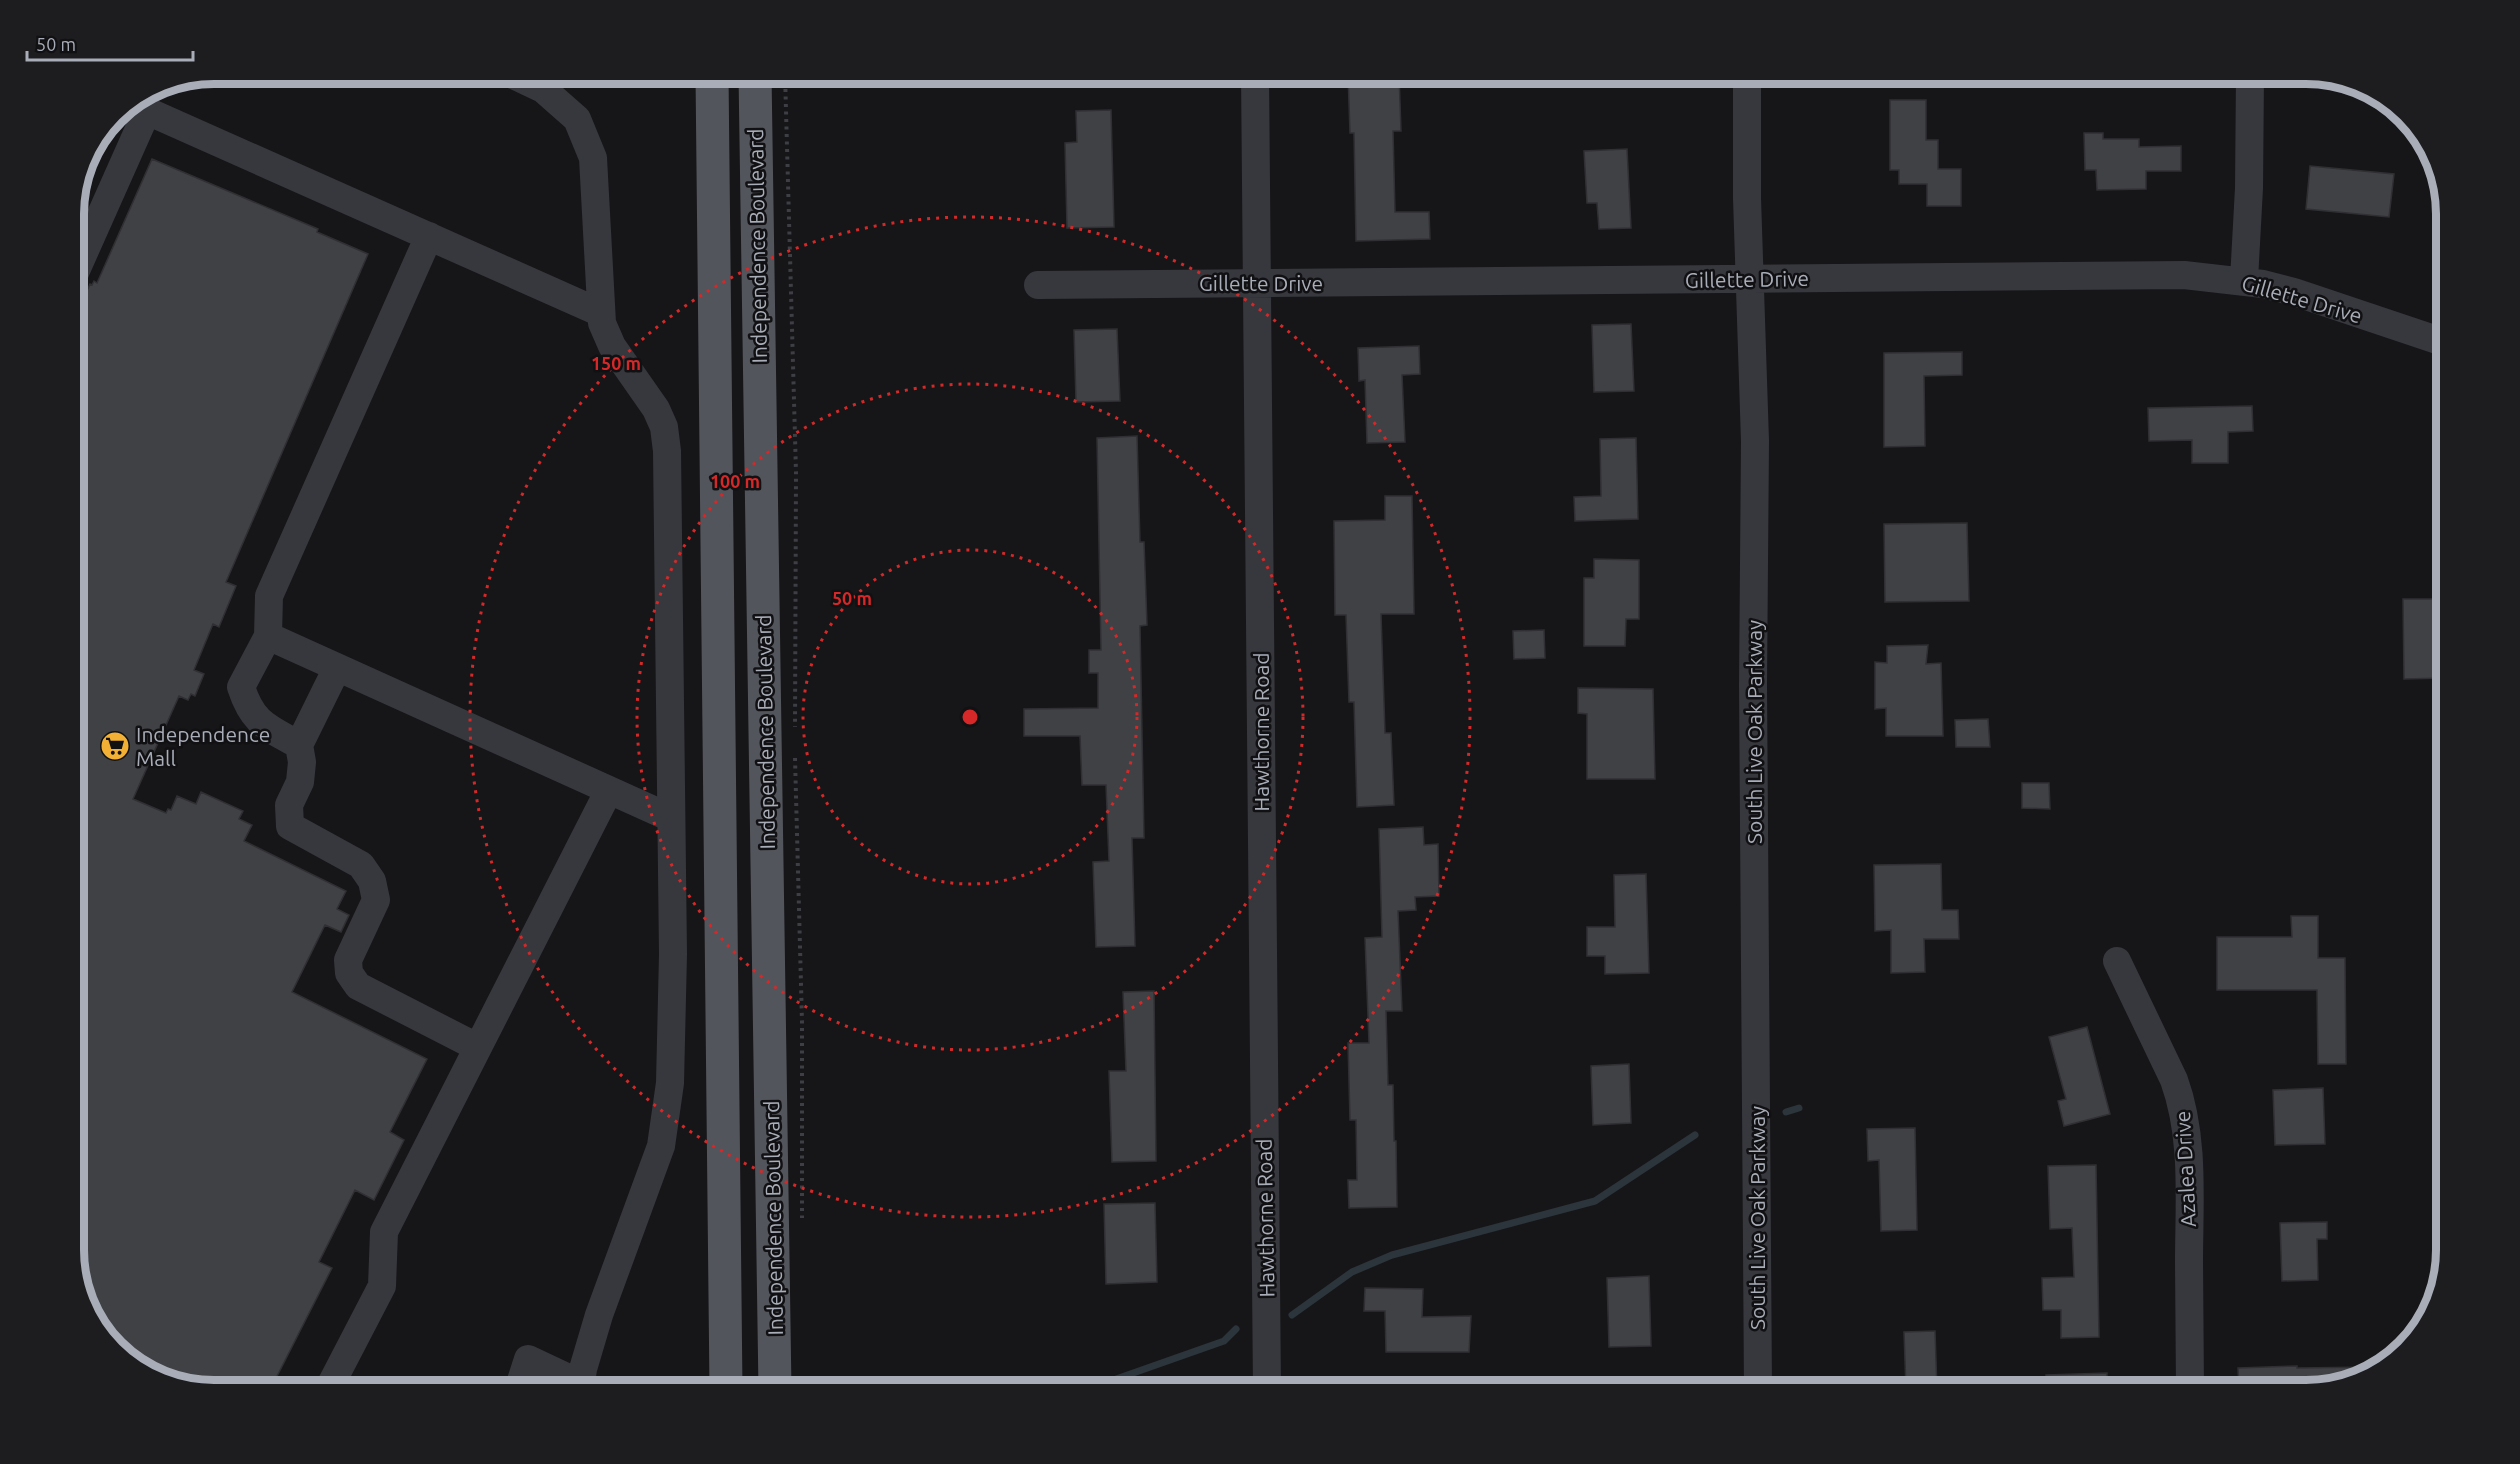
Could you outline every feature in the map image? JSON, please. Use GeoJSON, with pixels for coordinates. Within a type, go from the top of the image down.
{"type":"FeatureCollection","features":[{"type":"Feature","properties":{"kind":"main road","name":"Independence Boulevard"},"geometry":{"type":"LineString","coordinates":[[712,84],[726,1380]]}},
{"type":"Feature","properties":{"kind":"main road","name":"Independence Boulevard"},"geometry":{"type":"LineString","coordinates":[[755,84],[775,1380]]}},
{"type":"Feature","properties":{"kind":"street"},"geometry":{"type":"LineString","coordinates":[[535,84],[543,88],[577,119],[593,158],[602,323],[612,346],[656,409],[664,427],[667,451],[673,998],[669,1102],[661,1146],[598,1315],[582,1380]]}},
{"type":"Feature","properties":{"kind":"street","name":"Hawthorne Road"},"geometry":{"type":"LineString","coordinates":[[1255,84],[1267,1380]]}},
{"type":"Feature","properties":{"kind":"street","name":"South Live Oak Parkway"},"geometry":{"type":"LineString","coordinates":[[1747,84],[1755,441],[1753,685],[1758,1380]]}},
{"type":"Feature","properties":{"kind":"street"},"geometry":{"type":"LineString","coordinates":[[2244,280],[2249,188],[2250,84]]}},
{"type":"Feature","properties":{"kind":"street"},"geometry":{"type":"LineString","coordinates":[[142,106],[601,314]]}},
{"type":"Feature","properties":{"kind":"street"},"geometry":{"type":"LineString","coordinates":[[84,250],[141,107]]}},
{"type":"Feature","properties":{"kind":"street"},"geometry":{"type":"LineString","coordinates":[[299,745],[259,723],[247,705],[241,687],[268,636],[269,596],[429,236]]}},
{"type":"Feature","properties":{"kind":"street","name":"Gillette Drive"},"geometry":{"type":"LineString","coordinates":[[1038,285],[2184,275],[2244,280],[2294,292],[2436,340]]}},
{"type":"Feature","properties":{"kind":"street"},"geometry":{"type":"LineString","coordinates":[[268,636],[671,818]]}},
{"type":"Feature","properties":{"kind":"street"},"geometry":{"type":"LineString","coordinates":[[337,668],[299,745],[302,762],[300,782],[289,805],[290,826],[361,865],[372,881],[376,900],[348,960],[350,973],[358,986],[477,1047]]}},
{"type":"Feature","properties":{"kind":"street"},"geometry":{"type":"LineString","coordinates":[[333,1380],[382,1286],[384,1232],[609,790]]}},
{"type":"Feature","properties":{"kind":"street","name":"Azalea Drive"},"geometry":{"type":"LineString","coordinates":[[2117,961],[2174,1080],[2181,1100],[2188,1148],[2190,1198],[2190,1380]]}},
{"type":"Feature","properties":{"kind":"street"},"geometry":{"type":"LineString","coordinates":[[521,1380],[528,1359],[567,1380]]}},
{"type":"Feature","properties":{"kind":"path"},"geometry":{"type":"LineString","coordinates":[[785,84],[796,473],[795,737]]}},
{"type":"Feature","properties":{"kind":"path"},"geometry":{"type":"LineString","coordinates":[[795,749],[802,1022],[802,1219]]}},
{"type":"Feature","properties":{"kind":"building"},"geometry":{"type":"Polygon","coordinates":[[[1348,84],[1399,84],[1401,131],[1393,131],[1395,212],[1429,212],[1430,239],[1356,241],[1354,133],[1350,133],[1348,84]]]}},
{"type":"Feature","properties":{"kind":"building"},"geometry":{"type":"Polygon","coordinates":[[[1890,100],[1926,100],[1926,140],[1938,140],[1938,169],[1961,169],[1961,206],[1927,206],[1927,184],[1899,184],[1899,170],[1890,170],[1890,100]]]}},
{"type":"Feature","properties":{"kind":"building"},"geometry":{"type":"Polygon","coordinates":[[[1111,110],[1114,227],[1067,228],[1065,143],[1077,142],[1076,111],[1111,110]]]}},
{"type":"Feature","properties":{"kind":"building"},"geometry":{"type":"Polygon","coordinates":[[[2084,133],[2103,133],[2103,139],[2139,139],[2139,147],[2181,146],[2181,171],[2146,171],[2146,189],[2097,190],[2096,170],[2085,170],[2084,133]]]}},
{"type":"Feature","properties":{"kind":"building"},"geometry":{"type":"Polygon","coordinates":[[[1627,149],[1631,228],[1599,229],[1597,203],[1587,203],[1584,151],[1627,149]]]}},
{"type":"Feature","properties":{"kind":"building","name":"Independence Mall"},"geometry":{"type":"Polygon","coordinates":[[[152,159],[318,229],[317,232],[368,254],[226,582],[236,586],[219,627],[213,624],[194,670],[204,674],[195,696],[191,694],[188,700],[179,696],[133,799],[166,813],[168,809],[171,810],[177,796],[196,804],[201,792],[243,811],[239,819],[252,825],[244,841],[346,891],[337,909],[349,915],[341,932],[325,925],[292,992],[427,1059],[390,1132],[404,1140],[374,1200],[355,1190],[319,1262],[332,1268],[275,1380],[197,1379],[180,1376],[149,1363],[122,1342],[111,1329],[97,1308],[86,1276],[84,1259],[84,298],[90,284],[92,285],[94,281],[97,283],[152,159]]]}},
{"type":"Feature","properties":{"kind":"building"},"geometry":{"type":"Polygon","coordinates":[[[2310,166],[2394,174],[2389,217],[2306,209],[2310,166]]]}},
{"type":"Feature","properties":{"kind":"building"},"geometry":{"type":"Polygon","coordinates":[[[1631,324],[1634,391],[1594,392],[1592,325],[1631,324]]]}},
{"type":"Feature","properties":{"kind":"building"},"geometry":{"type":"Polygon","coordinates":[[[1117,329],[1120,401],[1076,402],[1074,330],[1117,329]]]}},
{"type":"Feature","properties":{"kind":"building"},"geometry":{"type":"Polygon","coordinates":[[[1419,346],[1420,374],[1402,375],[1405,442],[1367,443],[1365,380],[1359,381],[1358,348],[1419,346]]]}},
{"type":"Feature","properties":{"kind":"building"},"geometry":{"type":"Polygon","coordinates":[[[1962,352],[1962,375],[1924,376],[1925,446],[1884,447],[1884,353],[1962,352]]]}},
{"type":"Feature","properties":{"kind":"building"},"geometry":{"type":"Polygon","coordinates":[[[2252,406],[2253,431],[2228,432],[2228,463],[2192,463],[2192,440],[2149,441],[2148,408],[2252,406]]]}},
{"type":"Feature","properties":{"kind":"building"},"geometry":{"type":"Polygon","coordinates":[[[1137,436],[1140,542],[1144,542],[1147,625],[1140,626],[1144,838],[1132,838],[1135,946],[1096,947],[1093,862],[1109,861],[1106,785],[1082,785],[1080,736],[1024,736],[1024,709],[1098,708],[1098,673],[1089,673],[1089,650],[1101,650],[1097,438],[1137,436]]]}},
{"type":"Feature","properties":{"kind":"building"},"geometry":{"type":"Polygon","coordinates":[[[1636,438],[1638,519],[1575,521],[1574,497],[1601,496],[1600,439],[1636,438]]]}},
{"type":"Feature","properties":{"kind":"building"},"geometry":{"type":"Polygon","coordinates":[[[1385,496],[1412,496],[1414,614],[1381,614],[1385,733],[1391,733],[1394,805],[1357,807],[1354,702],[1349,702],[1346,615],[1335,615],[1334,521],[1385,520],[1385,496]]]}},
{"type":"Feature","properties":{"kind":"building"},"geometry":{"type":"Polygon","coordinates":[[[1967,523],[1969,601],[1885,602],[1884,524],[1967,523]]]}},
{"type":"Feature","properties":{"kind":"building"},"geometry":{"type":"Polygon","coordinates":[[[1594,559],[1639,560],[1639,619],[1626,619],[1625,646],[1584,646],[1584,578],[1594,578],[1594,559]]]}},
{"type":"Feature","properties":{"kind":"building"},"geometry":{"type":"Polygon","coordinates":[[[2403,599],[2436,599],[2436,678],[2404,679],[2403,599]]]}},
{"type":"Feature","properties":{"kind":"building"},"geometry":{"type":"Polygon","coordinates":[[[1544,630],[1545,658],[1514,659],[1513,631],[1544,630]]]}},
{"type":"Feature","properties":{"kind":"building"},"geometry":{"type":"Polygon","coordinates":[[[1928,645],[1926,664],[1941,663],[1943,736],[1886,736],[1886,708],[1875,709],[1875,662],[1887,663],[1887,646],[1928,645]]]}},
{"type":"Feature","properties":{"kind":"building"},"geometry":{"type":"Polygon","coordinates":[[[1578,688],[1653,689],[1655,779],[1587,779],[1587,714],[1578,713],[1578,688]]]}},
{"type":"Feature","properties":{"kind":"building"},"geometry":{"type":"Polygon","coordinates":[[[1988,719],[1990,747],[1956,747],[1955,720],[1988,719]]]}},
{"type":"Feature","properties":{"kind":"building"},"geometry":{"type":"Polygon","coordinates":[[[2022,783],[2049,783],[2050,809],[2022,808],[2022,783]]]}},
{"type":"Feature","properties":{"kind":"building"},"geometry":{"type":"Polygon","coordinates":[[[1423,827],[1424,845],[1438,844],[1439,896],[1415,897],[1416,910],[1398,911],[1402,1011],[1386,1011],[1388,1085],[1393,1085],[1397,1207],[1349,1208],[1348,1180],[1357,1180],[1356,1120],[1350,1120],[1348,1043],[1369,1043],[1365,938],[1382,937],[1379,829],[1423,827]]]}},
{"type":"Feature","properties":{"kind":"building"},"geometry":{"type":"Polygon","coordinates":[[[1941,864],[1942,910],[1958,910],[1959,939],[1924,939],[1925,972],[1891,973],[1891,930],[1875,931],[1874,865],[1941,864]]]}},
{"type":"Feature","properties":{"kind":"building"},"geometry":{"type":"Polygon","coordinates":[[[1646,874],[1649,973],[1605,974],[1605,956],[1587,956],[1587,927],[1615,927],[1614,875],[1646,874]]]}},
{"type":"Feature","properties":{"kind":"building"},"geometry":{"type":"Polygon","coordinates":[[[2291,916],[2318,916],[2318,958],[2345,958],[2346,1064],[2318,1064],[2317,990],[2217,990],[2217,937],[2292,937],[2291,916]]]}},
{"type":"Feature","properties":{"kind":"building"},"geometry":{"type":"Polygon","coordinates":[[[1154,991],[1156,1161],[1112,1162],[1109,1071],[1126,1071],[1123,992],[1154,991]]]}},
{"type":"Feature","properties":{"kind":"building"},"geometry":{"type":"Polygon","coordinates":[[[2087,1027],[2110,1114],[2064,1126],[2058,1101],[2066,1099],[2049,1037],[2087,1027]]]}},
{"type":"Feature","properties":{"kind":"building"},"geometry":{"type":"Polygon","coordinates":[[[1629,1064],[1631,1123],[1593,1125],[1591,1066],[1629,1064]]]}},
{"type":"Feature","properties":{"kind":"building"},"geometry":{"type":"Polygon","coordinates":[[[2323,1088],[2325,1144],[2275,1145],[2273,1090],[2323,1088]]]}},
{"type":"Feature","properties":{"kind":"building"},"geometry":{"type":"Polygon","coordinates":[[[1915,1128],[1917,1230],[1881,1231],[1879,1160],[1868,1161],[1867,1129],[1915,1128]]]}},
{"type":"Feature","properties":{"kind":"building"},"geometry":{"type":"Polygon","coordinates":[[[2096,1165],[2099,1337],[2061,1338],[2061,1310],[2043,1310],[2042,1278],[2074,1277],[2072,1228],[2050,1229],[2048,1166],[2096,1165]]]}},
{"type":"Feature","properties":{"kind":"building"},"geometry":{"type":"Polygon","coordinates":[[[1155,1203],[1157,1282],[1106,1284],[1104,1204],[1155,1203]]]}},
{"type":"Feature","properties":{"kind":"building"},"geometry":{"type":"Polygon","coordinates":[[[2327,1222],[2327,1239],[2317,1239],[2318,1280],[2282,1281],[2280,1223],[2327,1222]]]}},
{"type":"Feature","properties":{"kind":"building"},"geometry":{"type":"Polygon","coordinates":[[[1649,1276],[1651,1346],[1609,1347],[1607,1278],[1649,1276]]]}},
{"type":"Feature","properties":{"kind":"building"},"geometry":{"type":"Polygon","coordinates":[[[1365,1288],[1423,1289],[1422,1317],[1471,1316],[1469,1352],[1386,1352],[1385,1311],[1364,1311],[1365,1288]]]}},
{"type":"Feature","properties":{"kind":"building"},"geometry":{"type":"Polygon","coordinates":[[[1935,1331],[1937,1380],[1906,1380],[1904,1332],[1935,1331]]]}},
{"type":"Feature","properties":{"kind":"building"},"geometry":{"type":"Polygon","coordinates":[[[2362,1367],[2340,1376],[2306,1380],[2239,1380],[2238,1368],[2362,1367]]]}},
{"type":"Feature","properties":{"kind":"building"},"geometry":{"type":"Polygon","coordinates":[[[2107,1373],[2107,1380],[2046,1380],[2046,1375],[2107,1373]]]}},
{"type":"Feature","properties":{"kind":"waterway"},"geometry":{"type":"LineString","coordinates":[[1786,1112],[1799,1108]]}},
{"type":"Feature","properties":{"kind":"waterway"},"geometry":{"type":"LineString","coordinates":[[1292,1315],[1352,1272],[1392,1255],[1595,1201],[1695,1135]]}},
{"type":"Feature","properties":{"kind":"waterway"},"geometry":{"type":"LineString","coordinates":[[1113,1380],[1224,1341],[1236,1329]]}},
{"type":"Feature","properties":{"kind":"place","name":"Independence Mall"},"geometry":{"type":"Point","coordinates":[115,746]}}]}
